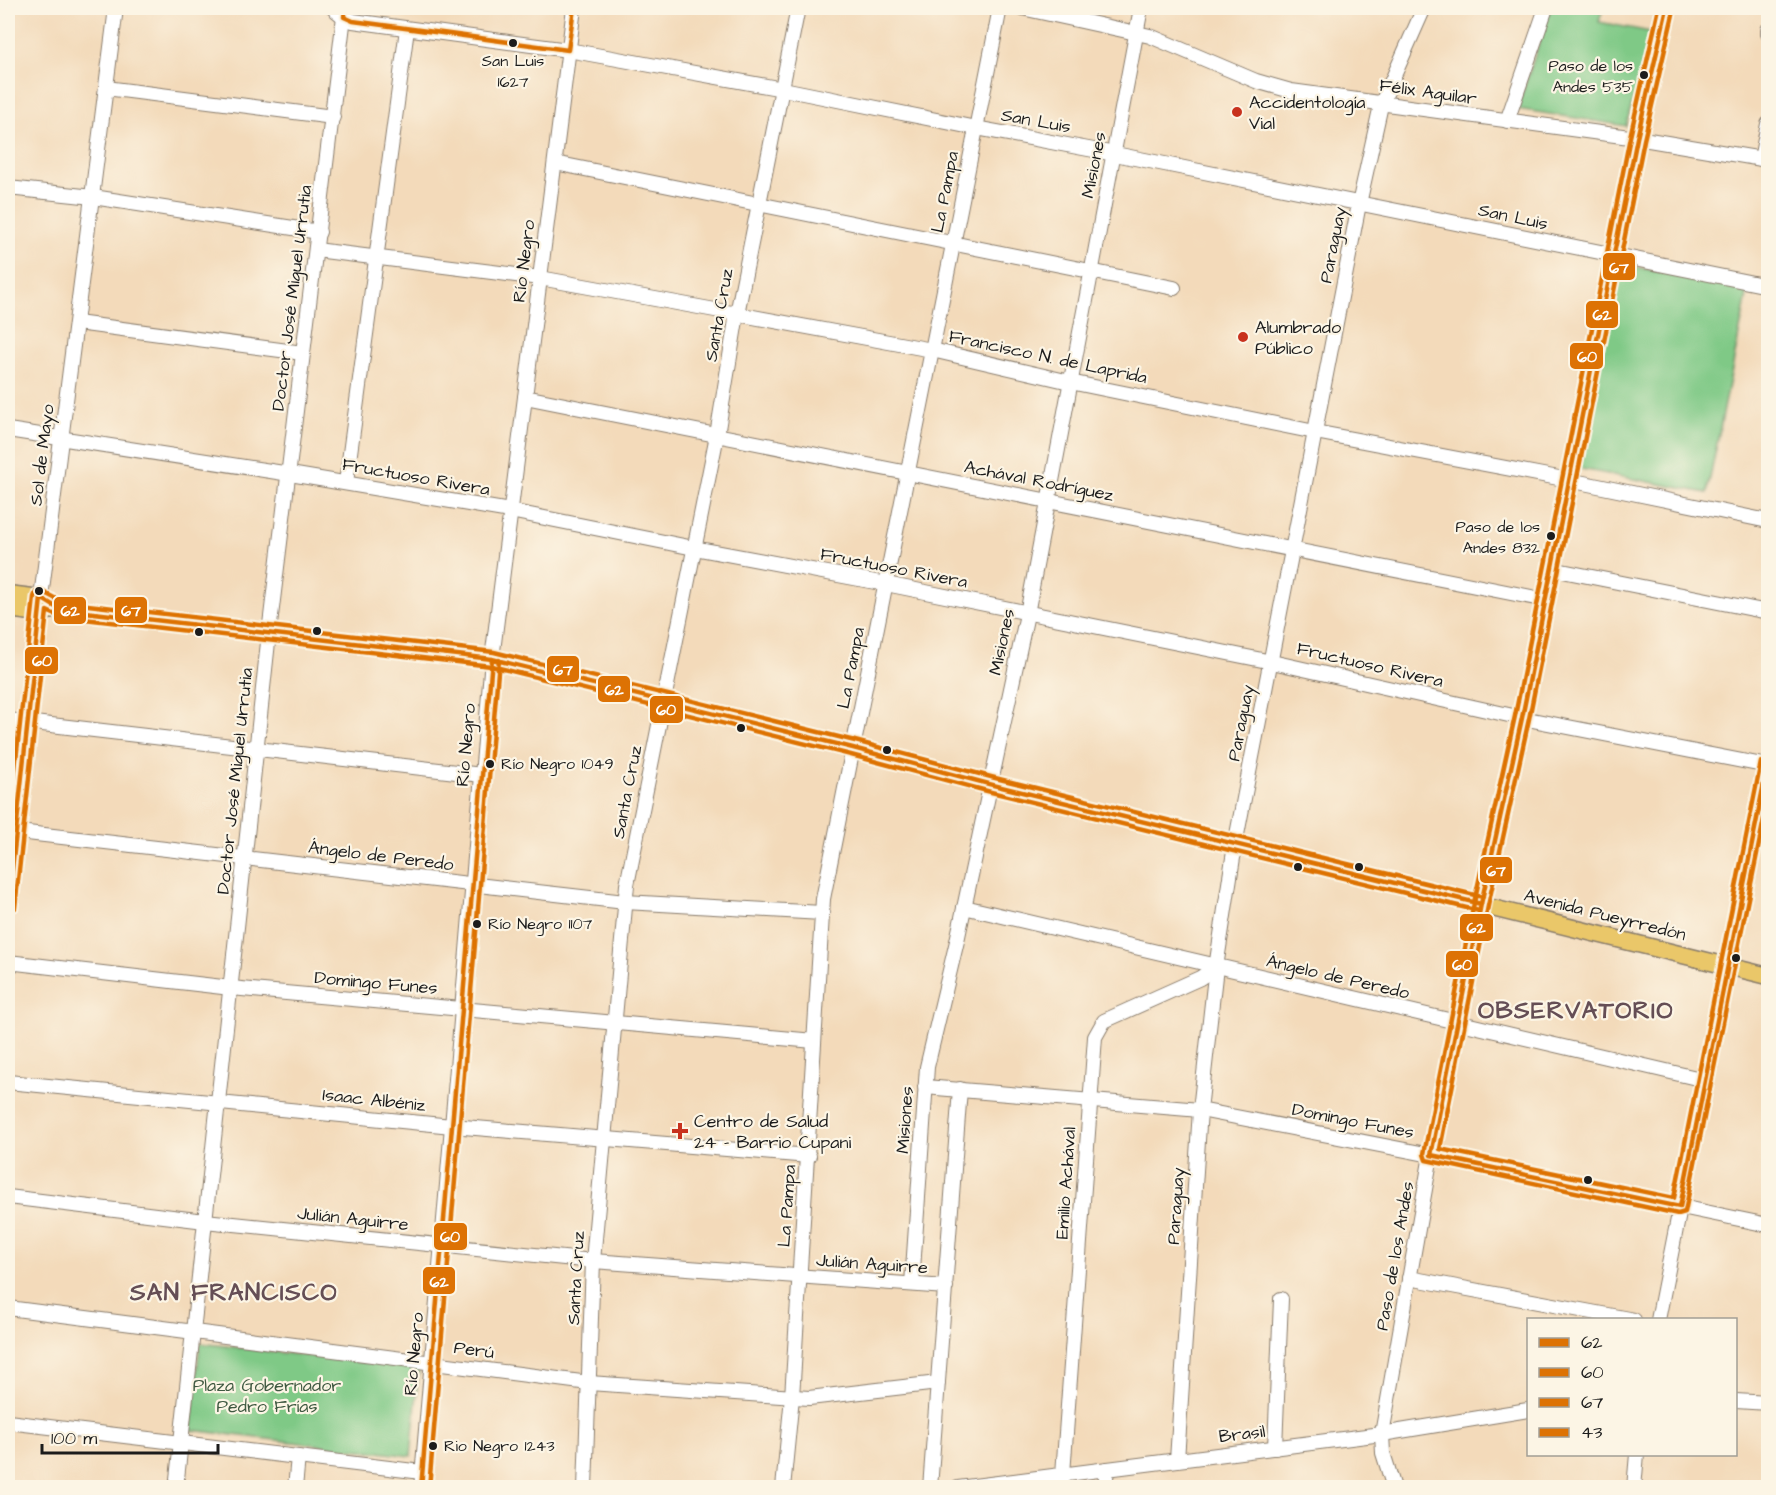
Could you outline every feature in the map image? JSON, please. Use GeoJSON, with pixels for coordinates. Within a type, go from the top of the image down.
{"type":"FeatureCollection","features":[{"type":"Feature","properties":{"kind":"main road","name":"Avenida Pueyrredón"},"geometry":{"type":"LineString","coordinates":[[8,594],[40,606],[59,609],[492,659],[1768,976]]}},
{"type":"Feature","properties":{"kind":"main road","name":"Avenida Pueyrredón"},"geometry":{"type":"LineString","coordinates":[[8,609],[40,606]]}},
{"type":"Feature","properties":{"kind":"street","name":"Sol de Mayo"},"geometry":{"type":"LineString","coordinates":[[8,907],[12,831],[28,722],[40,606],[116,8]]}},
{"type":"Feature","properties":{"kind":"street","name":"San Luis"},"geometry":{"type":"LineString","coordinates":[[333,8],[344,12],[353,21],[568,50],[783,89],[1768,286]]}},
{"type":"Feature","properties":{"kind":"street","name":"Río Negro"},"geometry":{"type":"LineString","coordinates":[[421,1488],[492,659],[574,8]]}},
{"type":"Feature","properties":{"kind":"street","name":"Santa Cruz"},"geometry":{"type":"LineString","coordinates":[[585,1488],[593,1261],[625,902],[717,435],[758,203],[798,8]]}},
{"type":"Feature","properties":{"kind":"street","name":"La Pampa"},"geometry":{"type":"LineString","coordinates":[[783,1488],[792,1397],[822,913],[1000,8]]}},
{"type":"Feature","properties":{"kind":"street","name":"Félix Aguilar"},"geometry":{"type":"LineString","coordinates":[[1022,8],[1150,36],[1273,86],[1291,91],[1637,138],[1765,159]]}},
{"type":"Feature","properties":{"kind":"street","name":"Misiones"},"geometry":{"type":"LineString","coordinates":[[912,1284],[927,1067],[1027,614],[1141,8]]}},
{"type":"Feature","properties":{"kind":"street","name":"Paraguay"},"geometry":{"type":"LineString","coordinates":[[1176,1460],[1200,1110],[1216,967],[1235,845],[1359,204],[1381,105],[1424,8]]}},
{"type":"Feature","properties":{"kind":"street"},"geometry":{"type":"LineString","coordinates":[[1507,121],[1546,8]]}},
{"type":"Feature","properties":{"kind":"street","name":"Paso de los Andes"},"geometry":{"type":"LineString","coordinates":[[1394,1488],[1383,1453],[1382,1434],[1431,1155],[1481,904],[1546,600],[1637,138],[1667,8]]}},
{"type":"Feature","properties":{"kind":"street","name":"Doctor José Miguel Urrutia"},"geometry":{"type":"LineString","coordinates":[[176,1488],[269,633],[344,12]]}},
{"type":"Feature","properties":{"kind":"street"},"geometry":{"type":"LineString","coordinates":[[346,483],[407,29]]}},
{"type":"Feature","properties":{"kind":"street"},"geometry":{"type":"LineString","coordinates":[[106,88],[333,117]]}},
{"type":"Feature","properties":{"kind":"street"},"geometry":{"type":"LineString","coordinates":[[1765,159],[1768,124]]}},
{"type":"Feature","properties":{"kind":"street"},"geometry":{"type":"LineString","coordinates":[[555,163],[1174,288]]}},
{"type":"Feature","properties":{"kind":"street"},"geometry":{"type":"LineString","coordinates":[[8,192],[93,197],[319,232]]}},
{"type":"Feature","properties":{"kind":"street","name":"Francisco N. de Laprida"},"geometry":{"type":"LineString","coordinates":[[316,250],[540,278],[932,350],[1070,382],[1768,521]]}},
{"type":"Feature","properties":{"kind":"street"},"geometry":{"type":"LineString","coordinates":[[76,323],[303,353]]}},
{"type":"Feature","properties":{"kind":"street","name":"Achával Rodríguez"},"geometry":{"type":"LineString","coordinates":[[525,397],[1546,600]]}},
{"type":"Feature","properties":{"kind":"street","name":"Fructuoso Rivera"},"geometry":{"type":"LineString","coordinates":[[8,430],[510,511],[886,584],[1272,662],[1522,718],[1768,765]]}},
{"type":"Feature","properties":{"kind":"street"},"geometry":{"type":"LineString","coordinates":[[1552,569],[1768,612]]}},
{"type":"Feature","properties":{"kind":"street"},"geometry":{"type":"LineString","coordinates":[[8,720],[482,775]]}},
{"type":"Feature","properties":{"kind":"street"},"geometry":{"type":"LineString","coordinates":[[1658,1318],[1768,765]]}},
{"type":"Feature","properties":{"kind":"street","name":"Ángelo de Peredo"},"geometry":{"type":"LineString","coordinates":[[12,831],[625,902],[822,913]]}},
{"type":"Feature","properties":{"kind":"street","name":"Ángelo de Peredo"},"geometry":{"type":"LineString","coordinates":[[964,907],[1705,1080]]}},
{"type":"Feature","properties":{"kind":"street","name":"Domingo Funes"},"geometry":{"type":"LineString","coordinates":[[8,962],[231,988],[814,1041]]}},
{"type":"Feature","properties":{"kind":"street","name":"Emilio Achával"},"geometry":{"type":"LineString","coordinates":[[1063,1474],[1095,1037],[1104,1021],[1200,978],[1216,967]]}},
{"type":"Feature","properties":{"kind":"street","name":"Isaac Albéniz"},"geometry":{"type":"LineString","coordinates":[[8,1082],[452,1126],[808,1156]]}},
{"type":"Feature","properties":{"kind":"street","name":"Domingo Funes"},"geometry":{"type":"LineString","coordinates":[[925,1087],[1200,1110],[1768,1225]]}},
{"type":"Feature","properties":{"kind":"street"},"geometry":{"type":"LineString","coordinates":[[930,1488],[960,1089]]}},
{"type":"Feature","properties":{"kind":"street","name":"Julián Aguirre"},"geometry":{"type":"LineString","coordinates":[[8,1197],[205,1221],[593,1261],[946,1287]]}},
{"type":"Feature","properties":{"kind":"street"},"geometry":{"type":"LineString","coordinates":[[1409,1278],[1623,1318]]}},
{"type":"Feature","properties":{"kind":"street"},"geometry":{"type":"LineString","coordinates":[[1275,1448],[1281,1299]]}},
{"type":"Feature","properties":{"kind":"street","name":"Perú"},"geometry":{"type":"LineString","coordinates":[[8,1308],[589,1383],[809,1398],[938,1383]]}},
{"type":"Feature","properties":{"kind":"street"},"geometry":{"type":"LineString","coordinates":[[1737,1401],[1768,1403]]}},
{"type":"Feature","properties":{"kind":"street","name":"Brasil"},"geometry":{"type":"LineString","coordinates":[[958,1488],[1382,1434],[1527,1410]]}},
{"type":"Feature","properties":{"kind":"street"},"geometry":{"type":"LineString","coordinates":[[8,1422],[422,1472]]}},
{"type":"Feature","properties":{"kind":"street"},"geometry":{"type":"LineString","coordinates":[[1634,1488],[1637,1456]]}},
{"type":"Feature","properties":{"kind":"street"},"geometry":{"type":"LineString","coordinates":[[295,1488],[298,1457]]}},
{"type":"Feature","properties":{"kind":"street"},"geometry":{"type":"LineString","coordinates":[[1105,1488],[1107,1469]]}},
{"type":"Feature","properties":{"kind":"street"},"geometry":{"type":"LineString","coordinates":[[1022,1480],[1037,1488]]}},
{"type":"Feature","properties":{"kind":"green space"},"geometry":{"type":"Polygon","coordinates":[[[1551,8],[1603,8],[1599,22],[1651,32],[1626,126],[1517,109],[1551,8]]]}},
{"type":"Feature","properties":{"kind":"green space"},"geometry":{"type":"Polygon","coordinates":[[[1617,263],[1748,290],[1707,493],[1576,468],[1617,263]]]}},
{"type":"Feature","properties":{"kind":"green space","name":"Plaza Gobernador Pedro Frías"},"geometry":{"type":"Polygon","coordinates":[[[200,1343],[419,1369],[411,1456],[191,1430],[200,1343]]]}},
{"type":"Feature","properties":{"kind":"transit line","name":"43"},"geometry":{"type":"LineString","coordinates":[[345,8],[344,17],[353,21],[568,50],[574,8]]}},
{"type":"Feature","properties":{"kind":"transit line","name":"60"},"geometry":{"type":"LineString","coordinates":[[1659,8],[1630,137],[1515,716],[1474,903],[1424,1154],[1426,1160],[1678,1214],[1685,1212],[1768,799]]}},
{"type":"Feature","properties":{"kind":"transit line","name":"62"},"geometry":{"type":"LineString","coordinates":[[1667,8],[1637,138],[1522,718],[1481,904],[1431,1155],[1680,1207],[1768,763]]}},
{"type":"Feature","properties":{"kind":"transit line","name":"67"},"geometry":{"type":"LineString","coordinates":[[1674,10],[1644,140],[1529,719],[1488,906],[1440,1149],[1674,1198],[1761,762]]}},
{"type":"Feature","properties":{"kind":"transit line","name":"67"},"geometry":{"type":"LineString","coordinates":[[9,823],[34,597],[36,592],[41,591],[62,602],[494,652],[991,777],[1483,897]]}},
{"type":"Feature","properties":{"kind":"transit line","name":"62"},"geometry":{"type":"LineString","coordinates":[[8,907],[41,598],[59,609],[492,659],[989,784],[1481,904]]}},
{"type":"Feature","properties":{"kind":"transit line","name":"60"},"geometry":{"type":"LineString","coordinates":[[15,908],[47,611],[58,616],[491,666],[987,791],[1479,911]]}},
{"type":"Feature","properties":{"kind":"transit line","name":"62"},"geometry":{"type":"LineString","coordinates":[[421,1488],[492,659]]}},
{"type":"Feature","properties":{"kind":"transit line","name":"60"},"geometry":{"type":"LineString","coordinates":[[429,1488],[499,660]]}},
{"type":"Feature","properties":{"kind":"place","name":"San Luis 1627"},"geometry":{"type":"Point","coordinates":[513,43]}},
{"type":"Feature","properties":{"kind":"place","name":"Paso de los Andes 535"},"geometry":{"type":"Point","coordinates":[1644,75]}},
{"type":"Feature","properties":{"kind":"place","name":"Accidentología Vial"},"geometry":{"type":"Point","coordinates":[1237,112]}},
{"type":"Feature","properties":{"kind":"place","name":"Alumbrado Público"},"geometry":{"type":"Point","coordinates":[1243,337]}},
{"type":"Feature","properties":{"kind":"place","name":"Paso de los Andes 832"},"geometry":{"type":"Point","coordinates":[1551,536]}},
{"type":"Feature","properties":{"kind":"place","name":"Río Negro 1049"},"geometry":{"type":"Point","coordinates":[490,764]}},
{"type":"Feature","properties":{"kind":"place","name":"Río Negro 1107"},"geometry":{"type":"Point","coordinates":[477,924]}},
{"type":"Feature","properties":{"kind":"place","name":"Centro de Salud 24 - Barrio Cupani"},"geometry":{"type":"Point","coordinates":[680,1131]}},
{"type":"Feature","properties":{"kind":"place","name":"Rio Negro 1243"},"geometry":{"type":"Point","coordinates":[433,1446]}},
{"type":"Feature","properties":{"kind":"district","name":"OBSERVATORIO"},"geometry":{"type":"Point","coordinates":[1576,1011]}},
{"type":"Feature","properties":{"kind":"district","name":"SAN FRANCISCO"},"geometry":{"type":"Point","coordinates":[234,1293]}}]}
